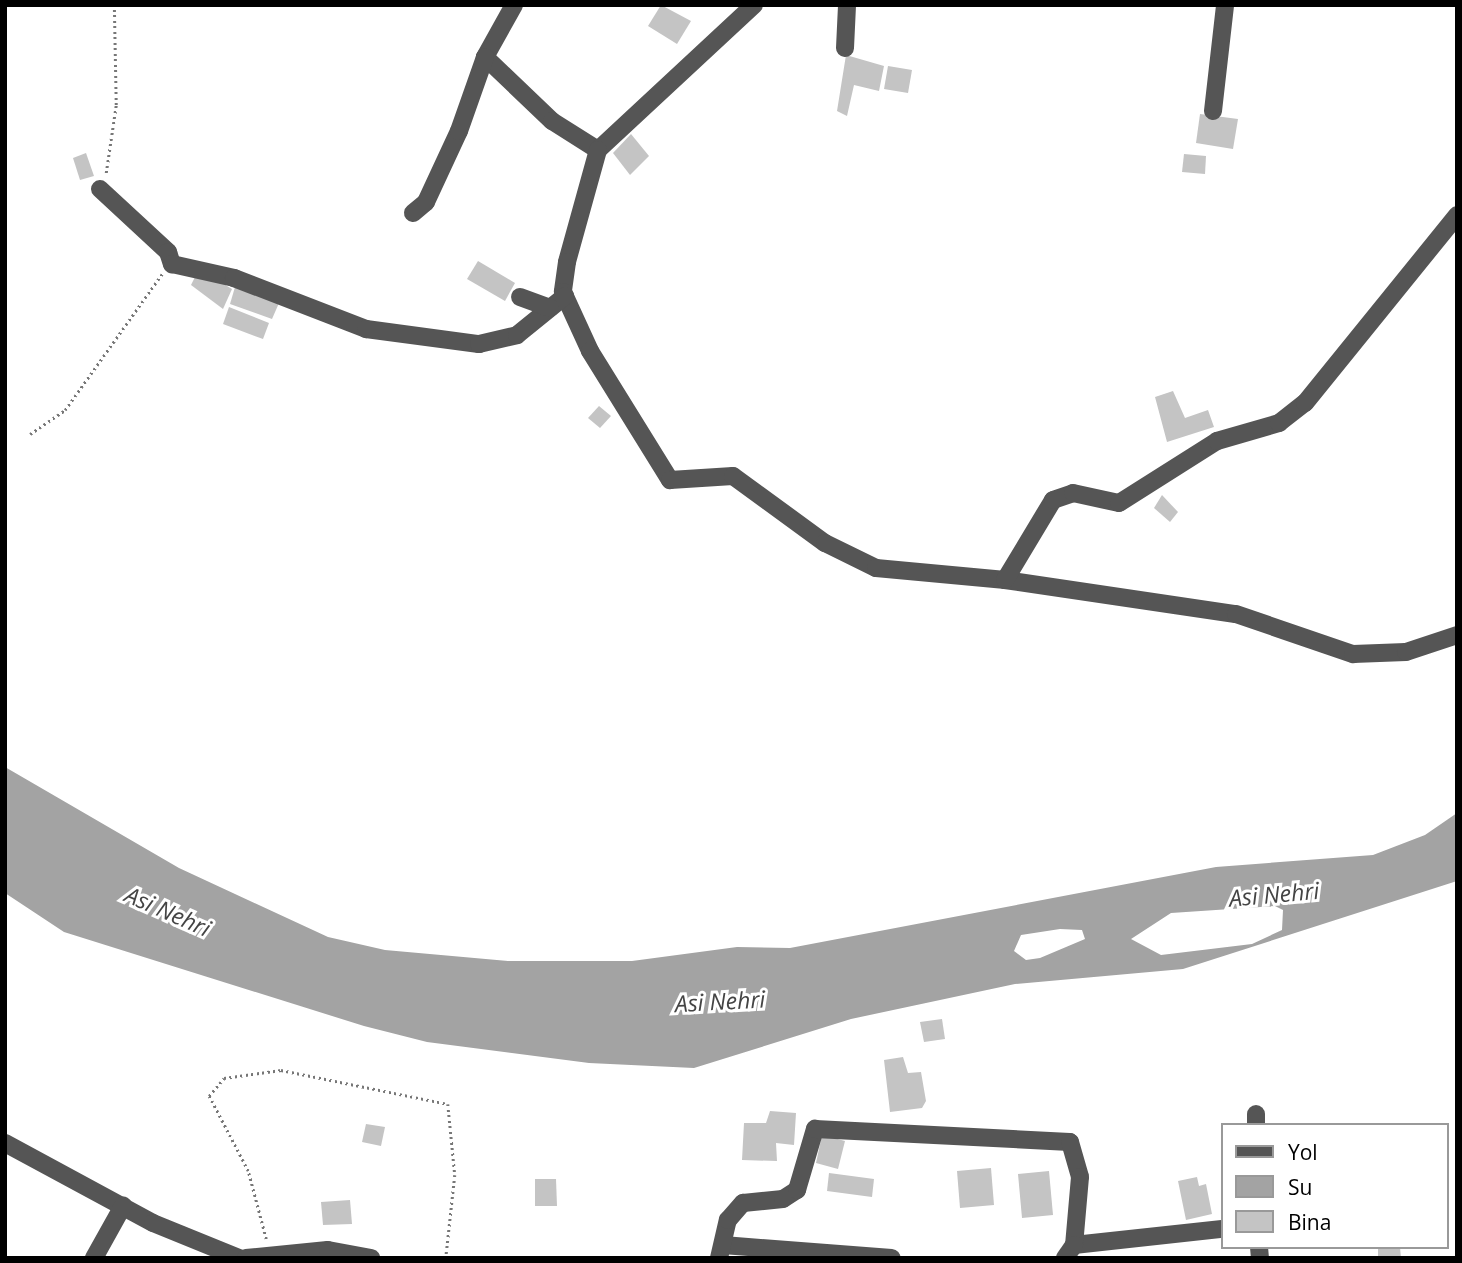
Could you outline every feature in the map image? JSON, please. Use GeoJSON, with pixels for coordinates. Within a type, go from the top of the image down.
{"type":"FeatureCollection","features":[{"type":"Feature","properties":{"kind":"street"},"geometry":{"type":"LineString","coordinates":[[413,213],[426,202],[459,131],[485,57],[514,5]]}},
{"type":"Feature","properties":{"kind":"street"},"geometry":{"type":"LineString","coordinates":[[754,5],[598,150],[577,215],[565,296],[623,408],[670,480],[733,476],[825,543],[876,568],[1005,580],[1236,614],[1353,654],[1406,652],[1457,635]]}},
{"type":"Feature","properties":{"kind":"street"},"geometry":{"type":"LineString","coordinates":[[845,48],[847,5]]}},
{"type":"Feature","properties":{"kind":"street"},"geometry":{"type":"LineString","coordinates":[[1213,111],[1225,5]]}},
{"type":"Feature","properties":{"kind":"street"},"geometry":{"type":"LineString","coordinates":[[485,57],[552,121],[598,150]]}},
{"type":"Feature","properties":{"kind":"street"},"geometry":{"type":"LineString","coordinates":[[100,190],[168,252],[172,264],[234,278],[366,330],[452,345],[517,335],[565,296]]}},
{"type":"Feature","properties":{"kind":"street"},"geometry":{"type":"LineString","coordinates":[[1005,580],[1053,500],[1073,493],[1119,503],[1217,441],[1279,423],[1306,403],[1457,215]]}},
{"type":"Feature","properties":{"kind":"street"},"geometry":{"type":"LineString","coordinates":[[520,297],[550,308]]}},
{"type":"Feature","properties":{"kind":"street"},"geometry":{"type":"LineString","coordinates":[[892,1258],[721,1251],[728,1220],[743,1203],[783,1199],[797,1190],[816,1129],[1070,1142],[1080,1177],[1070,1251],[1220,1229]]}},
{"type":"Feature","properties":{"kind":"street"},"geometry":{"type":"LineString","coordinates":[[5,1143],[122,1206],[239,1258]]}},
{"type":"Feature","properties":{"kind":"street"},"geometry":{"type":"LineString","coordinates":[[94,1258],[122,1206]]}},
{"type":"Feature","properties":{"kind":"street"},"geometry":{"type":"LineString","coordinates":[[246,1258],[270,1252],[328,1250],[371,1258]]}},
{"type":"Feature","properties":{"kind":"path"},"geometry":{"type":"LineString","coordinates":[[100,190],[116,105],[114,5]]}},
{"type":"Feature","properties":{"kind":"path"},"geometry":{"type":"LineString","coordinates":[[30,434],[65,410],[145,291],[172,264]]}},
{"type":"Feature","properties":{"kind":"path"},"geometry":{"type":"LineString","coordinates":[[270,1252],[248,1171],[209,1096],[224,1078],[281,1070],[448,1104],[455,1175],[446,1258]]}},
{"type":"Feature","properties":{"kind":"water","name":"Asi Nehri"},"geometry":{"type":"Polygon","coordinates":[[[5,767],[179,868],[328,937],[385,950],[508,961],[632,961],[737,947],[790,948],[1216,867],[1373,855],[1425,835],[1457,813],[1457,881],[1183,969],[1015,984],[851,1019],[694,1068],[589,1063],[427,1042],[364,1026],[64,932],[5,893],[5,767]],[[1275,906],[1171,913],[1131,939],[1161,955],[1252,944],[1282,930],[1283,910],[1275,906]],[[1060,929],[1021,935],[1014,951],[1026,960],[1040,958],[1085,939],[1082,930],[1060,929]]]}},
{"type":"Feature","properties":{"kind":"building"},"geometry":{"type":"Polygon","coordinates":[[[661,5],[691,21],[677,44],[648,26],[661,5]]]}},
{"type":"Feature","properties":{"kind":"building"},"geometry":{"type":"Polygon","coordinates":[[[846,55],[884,66],[879,91],[854,85],[847,116],[837,111],[846,55]]]}},
{"type":"Feature","properties":{"kind":"building"},"geometry":{"type":"Polygon","coordinates":[[[888,66],[912,70],[908,93],[884,89],[888,66]]]}},
{"type":"Feature","properties":{"kind":"building"},"geometry":{"type":"Polygon","coordinates":[[[1200,114],[1238,119],[1233,149],[1196,143],[1200,114]]]}},
{"type":"Feature","properties":{"kind":"building"},"geometry":{"type":"Polygon","coordinates":[[[631,134],[649,156],[630,175],[613,153],[631,134]]]}},
{"type":"Feature","properties":{"kind":"building"},"geometry":{"type":"Polygon","coordinates":[[[86,153],[94,176],[80,180],[73,158],[86,153]]]}},
{"type":"Feature","properties":{"kind":"building"},"geometry":{"type":"Polygon","coordinates":[[[1184,154],[1206,156],[1205,174],[1182,172],[1184,154]]]}},
{"type":"Feature","properties":{"kind":"building"},"geometry":{"type":"Polygon","coordinates":[[[478,261],[515,283],[505,301],[467,279],[478,261]]]}},
{"type":"Feature","properties":{"kind":"building"},"geometry":{"type":"Polygon","coordinates":[[[199,269],[232,289],[223,309],[191,285],[199,269]]]}},
{"type":"Feature","properties":{"kind":"building"},"geometry":{"type":"Polygon","coordinates":[[[235,287],[279,303],[272,319],[230,304],[235,287]]]}},
{"type":"Feature","properties":{"kind":"building"},"geometry":{"type":"Polygon","coordinates":[[[229,307],[269,323],[263,339],[223,324],[229,307]]]}},
{"type":"Feature","properties":{"kind":"building"},"geometry":{"type":"Polygon","coordinates":[[[1173,391],[1185,418],[1208,410],[1214,427],[1167,442],[1155,397],[1173,391]]]}},
{"type":"Feature","properties":{"kind":"building"},"geometry":{"type":"Polygon","coordinates":[[[599,406],[611,416],[600,428],[588,418],[599,406]]]}},
{"type":"Feature","properties":{"kind":"building"},"geometry":{"type":"Polygon","coordinates":[[[1162,495],[1178,512],[1170,522],[1154,508],[1162,495]]]}},
{"type":"Feature","properties":{"kind":"building"},"geometry":{"type":"Polygon","coordinates":[[[942,1019],[945,1039],[924,1042],[920,1022],[942,1019]]]}},
{"type":"Feature","properties":{"kind":"building"},"geometry":{"type":"Polygon","coordinates":[[[903,1057],[908,1073],[921,1072],[926,1101],[922,1108],[890,1112],[884,1060],[903,1057]]]}},
{"type":"Feature","properties":{"kind":"building"},"geometry":{"type":"Polygon","coordinates":[[[770,1111],[796,1113],[794,1145],[776,1143],[777,1161],[742,1160],[744,1123],[766,1123],[770,1111]]]}},
{"type":"Feature","properties":{"kind":"building"},"geometry":{"type":"Polygon","coordinates":[[[366,1124],[385,1127],[381,1146],[362,1142],[366,1124]]]}},
{"type":"Feature","properties":{"kind":"building"},"geometry":{"type":"Polygon","coordinates":[[[822,1135],[845,1141],[838,1169],[816,1163],[822,1135]]]}},
{"type":"Feature","properties":{"kind":"building"},"geometry":{"type":"Polygon","coordinates":[[[991,1168],[994,1205],[960,1208],[957,1171],[991,1168]]]}},
{"type":"Feature","properties":{"kind":"building"},"geometry":{"type":"Polygon","coordinates":[[[1049,1171],[1053,1215],[1022,1218],[1018,1174],[1049,1171]]]}},
{"type":"Feature","properties":{"kind":"building"},"geometry":{"type":"Polygon","coordinates":[[[829,1173],[874,1179],[872,1197],[827,1191],[829,1173]]]}},
{"type":"Feature","properties":{"kind":"building"},"geometry":{"type":"Polygon","coordinates":[[[1197,1177],[1199,1186],[1206,1184],[1212,1214],[1186,1220],[1178,1181],[1197,1177]]]}},
{"type":"Feature","properties":{"kind":"building"},"geometry":{"type":"Polygon","coordinates":[[[535,1179],[556,1179],[557,1206],[535,1206],[535,1179]]]}},
{"type":"Feature","properties":{"kind":"building"},"geometry":{"type":"Polygon","coordinates":[[[350,1200],[352,1224],[323,1225],[321,1202],[350,1200]]]}},
{"type":"Feature","properties":{"kind":"building"},"geometry":{"type":"Polygon","coordinates":[[[1378,1249],[1400,1249],[1401,1258],[1378,1258],[1378,1249]]]}}]}
